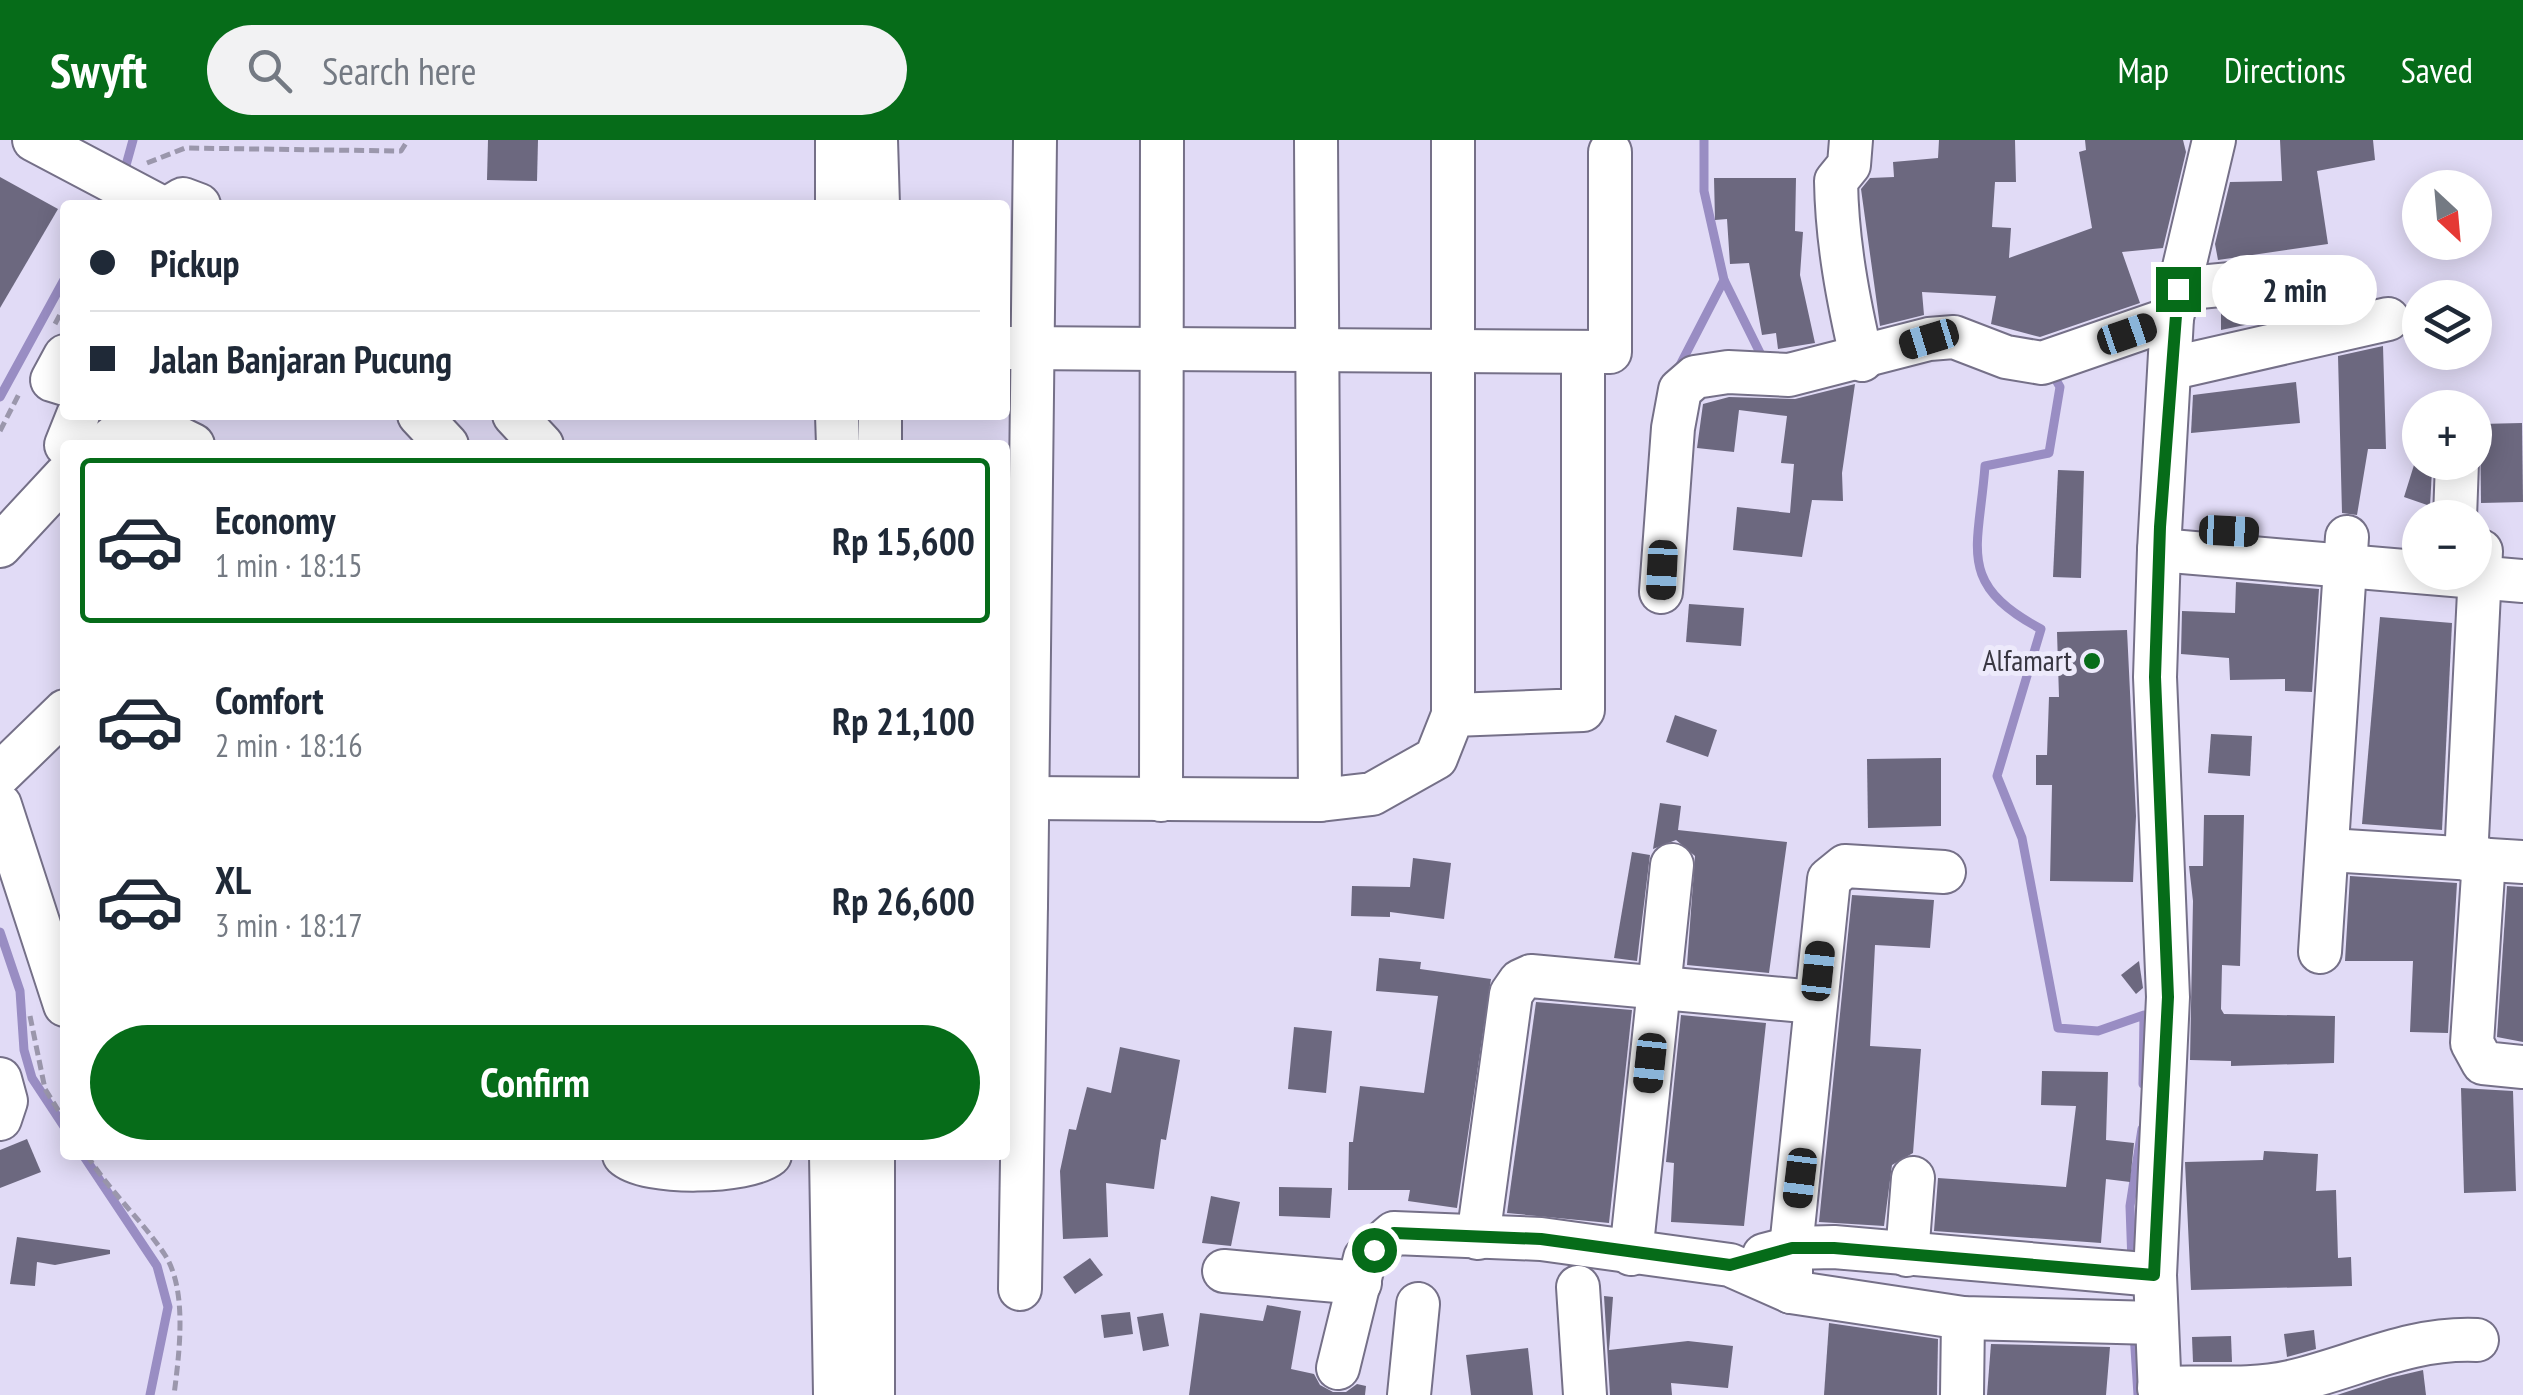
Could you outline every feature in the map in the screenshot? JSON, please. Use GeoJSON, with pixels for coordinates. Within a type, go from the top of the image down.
{"type":"FeatureCollection","features":[{"type":"Feature","properties":{"kind":"street"},"geometry":{"type":"LineString","coordinates":[[34,140],[152,200]]}},
{"type":"Feature","properties":{"kind":"street"},"geometry":{"type":"LineString","coordinates":[[837,140],[837,200]]}},
{"type":"Feature","properties":{"kind":"street"},"geometry":{"type":"LineString","coordinates":[[876,140],[878,200]]}},
{"type":"Feature","properties":{"kind":"street"},"geometry":{"type":"LineString","coordinates":[[1020,1289],[1016,905],[1028,798],[1020,348],[1035,140]]}},
{"type":"Feature","properties":{"kind":"street"},"geometry":{"type":"LineString","coordinates":[[1162,140],[1162,800]]}},
{"type":"Feature","properties":{"kind":"street"},"geometry":{"type":"LineString","coordinates":[[1316,140],[1320,800]]}},
{"type":"Feature","properties":{"kind":"street"},"geometry":{"type":"LineString","coordinates":[[1028,798],[1320,800],[1372,794],[1436,758],[1453,715],[1452,140]]}},
{"type":"Feature","properties":{"kind":"street"},"geometry":{"type":"LineString","coordinates":[[1851,140],[1849,165],[1836,181],[1836,211],[1844,280],[1862,360]]}},
{"type":"Feature","properties":{"kind":"street"},"geometry":{"type":"LineString","coordinates":[[2214,140],[2175,303],[2160,538],[2155,677],[2168,997],[2136,1274],[2139,1323],[2160,1391],[2287,1382],[2399,1346],[2439,1338],[2477,1340]]}},
{"type":"Feature","properties":{"kind":"street"},"geometry":{"type":"LineString","coordinates":[[1020,348],[1610,352],[1610,152]]}},
{"type":"Feature","properties":{"kind":"street"},"geometry":{"type":"LineString","coordinates":[[1661,592],[1673,428],[1680,390],[1694,376],[1770,373],[1862,360],[1929,339],[1954,336],[2006,357],[2042,363],[2175,303],[2273,280]]}},
{"type":"Feature","properties":{"kind":"street"},"geometry":{"type":"LineString","coordinates":[[2173,368],[2388,319]]}},
{"type":"Feature","properties":{"kind":"street"},"geometry":{"type":"LineString","coordinates":[[1453,715],[1583,710],[1583,353]]}},
{"type":"Feature","properties":{"kind":"street"},"geometry":{"type":"LineString","coordinates":[[60,365],[52,380],[60,382]]}},
{"type":"Feature","properties":{"kind":"street"},"geometry":{"type":"LineString","coordinates":[[109,440],[131,420]]}},
{"type":"Feature","properties":{"kind":"street"},"geometry":{"type":"LineString","coordinates":[[143,420],[184,440]]}},
{"type":"Feature","properties":{"kind":"street"},"geometry":{"type":"LineString","coordinates":[[424,420],[442,440]]}},
{"type":"Feature","properties":{"kind":"street"},"geometry":{"type":"LineString","coordinates":[[519,420],[537,440]]}},
{"type":"Feature","properties":{"kind":"street"},"geometry":{"type":"LineString","coordinates":[[0,546],[56,483]]}},
{"type":"Feature","properties":{"kind":"street"},"geometry":{"type":"LineString","coordinates":[[2160,538],[2402,555]]}},
{"type":"Feature","properties":{"kind":"street"},"geometry":{"type":"LineString","coordinates":[[2346,553],[2402,547]]}},
{"type":"Feature","properties":{"kind":"street"},"geometry":{"type":"LineString","coordinates":[[2320,952],[2346,553]]}},
{"type":"Feature","properties":{"kind":"street"},"geometry":{"type":"LineString","coordinates":[[2492,559],[2523,580]]}},
{"type":"Feature","properties":{"kind":"street"},"geometry":{"type":"LineString","coordinates":[[2490,590],[2491,860],[2472,1043],[2483,1062],[2523,1066]]}},
{"type":"Feature","properties":{"kind":"street"},"geometry":{"type":"LineString","coordinates":[[0,774],[60,716]]}},
{"type":"Feature","properties":{"kind":"street"},"geometry":{"type":"LineString","coordinates":[[0,805],[51,907],[60,970]]}},
{"type":"Feature","properties":{"kind":"street"},"geometry":{"type":"LineString","coordinates":[[2329,850],[2491,860]]}},
{"type":"Feature","properties":{"kind":"street"},"geometry":{"type":"LineString","coordinates":[[1631,1254],[1672,864]]}},
{"type":"Feature","properties":{"kind":"street"},"geometry":{"type":"LineString","coordinates":[[1791,1292],[1814,1002],[1829,879],[1835,871],[1862,865],[1944,872]]}},
{"type":"Feature","properties":{"kind":"street"},"geometry":{"type":"LineString","coordinates":[[1478,1238],[1511,994],[1520,981],[1531,976],[1814,1002]]}},
{"type":"Feature","properties":{"kind":"street"},"geometry":{"type":"LineString","coordinates":[[0,1080],[6,1101],[0,1119]]}},
{"type":"Feature","properties":{"kind":"street"},"geometry":{"type":"LineString","coordinates":[[638,1160],[660,1168],[748,1168],[762,1160]]}},
{"type":"Feature","properties":{"kind":"street"},"geometry":{"type":"LineString","coordinates":[[804,1160],[807,1395]]}},
{"type":"Feature","properties":{"kind":"street"},"geometry":{"type":"LineString","coordinates":[[831,1160],[835,1395]]}},
{"type":"Feature","properties":{"kind":"street"},"geometry":{"type":"LineString","coordinates":[[873,1160],[873,1395]]}},
{"type":"Feature","properties":{"kind":"street"},"geometry":{"type":"LineString","coordinates":[[1906,1255],[1913,1178]]}},
{"type":"Feature","properties":{"kind":"street"},"geometry":{"type":"LineString","coordinates":[[1338,1368],[1345,1325],[1365,1258],[1394,1233],[1541,1239],[1730,1265],[1791,1292],[1963,1318],[2139,1323]]}},
{"type":"Feature","properties":{"kind":"street"},"geometry":{"type":"LineString","coordinates":[[1730,1265],[1792,1248],[2136,1274]]}},
{"type":"Feature","properties":{"kind":"street"},"geometry":{"type":"LineString","coordinates":[[1224,1271],[1360,1282]]}},
{"type":"Feature","properties":{"kind":"street"},"geometry":{"type":"LineString","coordinates":[[1578,1286],[1586,1395]]}},
{"type":"Feature","properties":{"kind":"street"},"geometry":{"type":"LineString","coordinates":[[1409,1395],[1418,1304]]}},
{"type":"Feature","properties":{"kind":"street"},"geometry":{"type":"LineString","coordinates":[[1962,1395],[1963,1318]]}},
{"type":"Feature","properties":{"kind":"path"},"geometry":{"type":"LineString","coordinates":[[206,140],[206,148]]}},
{"type":"Feature","properties":{"kind":"path"},"geometry":{"type":"LineString","coordinates":[[156,156],[186,148],[401,152],[408,140]]}},
{"type":"Feature","properties":{"kind":"path"},"geometry":{"type":"LineString","coordinates":[[91,1160],[167,1258],[176,1284],[174,1395]]}},
{"type":"Feature","properties":{"kind":"building"},"geometry":{"type":"Polygon","coordinates":[[[488,140],[538,140],[537,181],[487,180],[488,140]]]}},
{"type":"Feature","properties":{"kind":"building"},"geometry":{"type":"Polygon","coordinates":[[[1939,140],[2015,140],[2016,182],[1995,182],[1992,227],[2011,228],[2009,258],[2092,228],[2079,152],[2086,150],[2085,140],[2183,140],[2186,152],[2163,248],[2122,252],[2140,303],[2040,337],[1991,324],[1996,296],[1922,292],[1924,315],[1880,326],[1861,189],[1870,178],[1894,177],[1893,162],[1938,158],[1939,140]]]}},
{"type":"Feature","properties":{"kind":"building"},"geometry":{"type":"Polygon","coordinates":[[[2280,140],[2373,140],[2375,160],[2317,171],[2328,244],[2218,260],[2215,244],[2230,182],[2282,181],[2280,140]]]}},
{"type":"Feature","properties":{"kind":"building"},"geometry":{"type":"Polygon","coordinates":[[[0,177],[58,209],[0,308],[0,177]]]}},
{"type":"Feature","properties":{"kind":"building"},"geometry":{"type":"Polygon","coordinates":[[[1714,178],[1796,178],[1795,231],[1803,232],[1800,275],[1815,343],[1778,349],[1776,333],[1762,335],[1749,263],[1730,264],[1727,219],[1715,220],[1714,178]]]}},
{"type":"Feature","properties":{"kind":"building"},"geometry":{"type":"Polygon","coordinates":[[[2283,302],[2283,317],[2221,330],[2221,310],[2283,302]]]}},
{"type":"Feature","properties":{"kind":"building"},"geometry":{"type":"Polygon","coordinates":[[[2383,346],[2386,449],[2368,449],[2357,515],[2342,513],[2338,356],[2383,346]]]}},
{"type":"Feature","properties":{"kind":"building"},"geometry":{"type":"Polygon","coordinates":[[[2296,382],[2300,423],[2191,433],[2193,395],[2296,382]]]}},
{"type":"Feature","properties":{"kind":"building"},"geometry":{"type":"Polygon","coordinates":[[[1855,384],[1842,473],[1843,501],[1812,500],[1802,557],[1733,550],[1737,507],[1790,513],[1794,464],[1781,463],[1787,416],[1739,410],[1734,452],[1697,448],[1703,404],[1729,397],[1795,399],[1855,384]]]}},
{"type":"Feature","properties":{"kind":"building"},"geometry":{"type":"Polygon","coordinates":[[[2522,423],[2523,502],[2481,500],[2481,480],[2492,480],[2492,424],[2522,423]]]}},
{"type":"Feature","properties":{"kind":"building"},"geometry":{"type":"Polygon","coordinates":[[[2058,470],[2084,471],[2081,578],[2053,577],[2058,470]]]}},
{"type":"Feature","properties":{"kind":"building"},"geometry":{"type":"Polygon","coordinates":[[[2409,480],[2431,480],[2430,500],[2404,497],[2409,480]]]}},
{"type":"Feature","properties":{"kind":"building"},"geometry":{"type":"Polygon","coordinates":[[[2236,582],[2319,589],[2312,692],[2285,691],[2285,679],[2230,680],[2229,658],[2181,654],[2182,611],[2235,613],[2236,582]]]}},
{"type":"Feature","properties":{"kind":"building"},"geometry":{"type":"Polygon","coordinates":[[[1689,604],[1744,608],[1741,646],[1686,642],[1689,604]]]}},
{"type":"Feature","properties":{"kind":"building"},"geometry":{"type":"Polygon","coordinates":[[[2380,617],[2452,623],[2442,830],[2362,824],[2380,617]]]}},
{"type":"Feature","properties":{"kind":"building"},"geometry":{"type":"Polygon","coordinates":[[[2127,630],[2136,816],[2133,882],[2050,881],[2052,785],[2036,785],[2036,755],[2047,755],[2049,697],[2059,697],[2057,632],[2127,630]]]}},
{"type":"Feature","properties":{"kind":"building"},"geometry":{"type":"Polygon","coordinates":[[[1675,715],[1717,730],[1708,757],[1666,742],[1675,715]]]}},
{"type":"Feature","properties":{"kind":"building"},"geometry":{"type":"Polygon","coordinates":[[[2211,734],[2252,736],[2250,776],[2208,773],[2211,734]]]}},
{"type":"Feature","properties":{"kind":"building"},"geometry":{"type":"Polygon","coordinates":[[[1941,758],[1941,826],[1868,828],[1867,759],[1941,758]]]}},
{"type":"Feature","properties":{"kind":"building"},"geometry":{"type":"Polygon","coordinates":[[[1660,803],[1681,806],[1678,830],[1787,842],[1769,973],[1687,965],[1695,856],[1676,840],[1653,849],[1660,803]]]}},
{"type":"Feature","properties":{"kind":"building"},"geometry":{"type":"Polygon","coordinates":[[[2204,815],[2244,815],[2240,966],[2222,965],[2221,1009],[2224,1014],[2335,1016],[2334,1063],[2231,1066],[2231,1061],[2190,1060],[2193,901],[2189,866],[2203,866],[2204,815]]]}},
{"type":"Feature","properties":{"kind":"building"},"geometry":{"type":"Polygon","coordinates":[[[1632,852],[1650,855],[1637,961],[1614,958],[1632,852]]]}},
{"type":"Feature","properties":{"kind":"building"},"geometry":{"type":"Polygon","coordinates":[[[1413,858],[1451,863],[1444,919],[1390,912],[1390,917],[1351,916],[1352,886],[1410,887],[1413,858]]]}},
{"type":"Feature","properties":{"kind":"building"},"geometry":{"type":"Polygon","coordinates":[[[2350,876],[2457,883],[2448,1033],[2410,1032],[2413,961],[2345,961],[2350,876]]]}},
{"type":"Feature","properties":{"kind":"building"},"geometry":{"type":"Polygon","coordinates":[[[2507,886],[2523,887],[2523,1042],[2497,1037],[2507,886]]]}},
{"type":"Feature","properties":{"kind":"building"},"geometry":{"type":"Polygon","coordinates":[[[1852,895],[1934,900],[1930,948],[1875,945],[1870,1046],[1921,1049],[1913,1153],[1892,1165],[1884,1226],[1819,1222],[1852,895]]]}},
{"type":"Feature","properties":{"kind":"building"},"geometry":{"type":"Polygon","coordinates":[[[1379,958],[1421,962],[1420,969],[1491,979],[1457,1208],[1408,1201],[1410,1190],[1348,1190],[1349,1142],[1353,1142],[1360,1086],[1424,1093],[1438,996],[1376,991],[1379,958]]]}},
{"type":"Feature","properties":{"kind":"building"},"geometry":{"type":"Polygon","coordinates":[[[2139,961],[2143,988],[2136,994],[2121,975],[2139,961]]]}},
{"type":"Feature","properties":{"kind":"building"},"geometry":{"type":"Polygon","coordinates":[[[1536,1002],[1632,1010],[1609,1223],[1507,1213],[1536,1002]]]}},
{"type":"Feature","properties":{"kind":"building"},"geometry":{"type":"Polygon","coordinates":[[[1681,1015],[1766,1023],[1744,1226],[1671,1222],[1674,1163],[1666,1162],[1681,1015]]]}},
{"type":"Feature","properties":{"kind":"building"},"geometry":{"type":"Polygon","coordinates":[[[1294,1027],[1332,1031],[1326,1093],[1288,1089],[1294,1027]]]}},
{"type":"Feature","properties":{"kind":"building"},"geometry":{"type":"Polygon","coordinates":[[[1120,1047],[1180,1060],[1166,1140],[1161,1139],[1154,1189],[1106,1183],[1108,1237],[1063,1239],[1060,1171],[1069,1129],[1076,1130],[1087,1087],[1111,1093],[1120,1047]]]}},
{"type":"Feature","properties":{"kind":"building"},"geometry":{"type":"Polygon","coordinates":[[[2042,1071],[2108,1072],[2106,1140],[2134,1143],[2130,1182],[2106,1179],[2101,1243],[1934,1231],[1938,1178],[2066,1187],[2076,1106],[2041,1105],[2042,1071]]]}},
{"type":"Feature","properties":{"kind":"building"},"geometry":{"type":"Polygon","coordinates":[[[2461,1088],[2513,1091],[2516,1191],[2464,1193],[2461,1088]]]}},
{"type":"Feature","properties":{"kind":"building"},"geometry":{"type":"Polygon","coordinates":[[[27,1139],[41,1172],[0,1188],[0,1150],[27,1139]]]}},
{"type":"Feature","properties":{"kind":"building"},"geometry":{"type":"Polygon","coordinates":[[[2264,1151],[2318,1154],[2316,1191],[2336,1190],[2338,1258],[2351,1257],[2352,1286],[2191,1290],[2185,1162],[2263,1160],[2264,1151]]]}},
{"type":"Feature","properties":{"kind":"building"},"geometry":{"type":"Polygon","coordinates":[[[1279,1187],[1332,1188],[1330,1218],[1279,1216],[1279,1187]]]}},
{"type":"Feature","properties":{"kind":"building"},"geometry":{"type":"Polygon","coordinates":[[[1211,1196],[1240,1202],[1231,1246],[1202,1243],[1211,1196]]]}},
{"type":"Feature","properties":{"kind":"building"},"geometry":{"type":"Polygon","coordinates":[[[17,1237],[110,1250],[110,1254],[55,1265],[37,1262],[35,1286],[10,1284],[17,1237]]]}},
{"type":"Feature","properties":{"kind":"building"},"geometry":{"type":"Polygon","coordinates":[[[1090,1258],[1103,1275],[1075,1294],[1063,1277],[1090,1258]]]}},
{"type":"Feature","properties":{"kind":"building"},"geometry":{"type":"Polygon","coordinates":[[[1604,1296],[1613,1297],[1609,1350],[1688,1341],[1733,1346],[1728,1388],[1671,1383],[1672,1395],[1610,1395],[1604,1296]]]}},
{"type":"Feature","properties":{"kind":"building"},"geometry":{"type":"Polygon","coordinates":[[[1267,1305],[1301,1311],[1291,1369],[1314,1374],[1320,1385],[1333,1392],[1346,1392],[1357,1384],[1366,1386],[1365,1395],[1189,1395],[1200,1313],[1263,1321],[1267,1305]]]}},
{"type":"Feature","properties":{"kind":"building"},"geometry":{"type":"Polygon","coordinates":[[[1130,1312],[1133,1334],[1104,1338],[1101,1315],[1130,1312]]]}},
{"type":"Feature","properties":{"kind":"building"},"geometry":{"type":"Polygon","coordinates":[[[1163,1313],[1169,1346],[1143,1351],[1137,1317],[1163,1313]]]}},
{"type":"Feature","properties":{"kind":"building"},"geometry":{"type":"Polygon","coordinates":[[[1829,1323],[1938,1339],[1937,1395],[1824,1395],[1829,1323]]]}},
{"type":"Feature","properties":{"kind":"building"},"geometry":{"type":"Polygon","coordinates":[[[2314,1330],[2316,1349],[2287,1357],[2284,1334],[2314,1330]]]}},
{"type":"Feature","properties":{"kind":"building"},"geometry":{"type":"Polygon","coordinates":[[[2231,1336],[2232,1362],[2193,1362],[2192,1337],[2231,1336]]]}},
{"type":"Feature","properties":{"kind":"building"},"geometry":{"type":"Polygon","coordinates":[[[1991,1344],[2110,1347],[2106,1395],[1987,1395],[1991,1344]]]}},
{"type":"Feature","properties":{"kind":"building"},"geometry":{"type":"Polygon","coordinates":[[[1528,1348],[1533,1395],[1471,1395],[1466,1355],[1528,1348]]]}},
{"type":"Feature","properties":{"kind":"building"},"geometry":{"type":"Polygon","coordinates":[[[2423,1370],[2426,1395],[2337,1395],[2389,1378],[2423,1370]]]}},
{"type":"Feature","properties":{"kind":"waterway"},"geometry":{"type":"LineString","coordinates":[[123,176],[133,140]]}},
{"type":"Feature","properties":{"kind":"waterway"},"geometry":{"type":"LineString","coordinates":[[1678,369],[1724,280],[1704,191],[1704,140]]}},
{"type":"Feature","properties":{"kind":"waterway"},"geometry":{"type":"LineString","coordinates":[[1724,280],[1765,363]]}},
{"type":"Feature","properties":{"kind":"waterway"},"geometry":{"type":"LineString","coordinates":[[0,397],[60,287]]}},
{"type":"Feature","properties":{"kind":"waterway"},"geometry":{"type":"LineString","coordinates":[[2052,373],[2060,387],[2049,453],[1985,466],[1977,542],[1984,579],[1995,596],[2041,629],[1997,776],[2022,838],[2058,1028],[2098,1031],[2144,1015],[2143,1084]]}},
{"type":"Feature","properties":{"kind":"waterway"},"geometry":{"type":"LineString","coordinates":[[0,932],[20,991],[24,1050],[32,1078],[60,1120]]}},
{"type":"Feature","properties":{"kind":"waterway"},"geometry":{"type":"LineString","coordinates":[[2132,1263],[2130,1206],[2142,1129]]}},
{"type":"Feature","properties":{"kind":"waterway"},"geometry":{"type":"LineString","coordinates":[[86,1160],[157,1266],[168,1307],[150,1395]]}},
{"type":"Feature","properties":{"kind":"waterway"},"geometry":{"type":"LineString","coordinates":[[2134,1333],[2138,1395]]}},
{"type":"Feature","properties":{"kind":"place","name":"Alfamart"},"geometry":{"type":"Point","coordinates":[2092,661]}},
{"type":"Feature","properties":{"kind":"route"},"geometry":{"type":"LineString","coordinates":[[1374,1250],[1394,1233],[1541,1239],[1730,1265],[1792,1248],[1834,1248],[2154,1275],[2168,997],[2155,677],[2160,527],[2173,368],[2172,318],[2178,289]]}}]}
